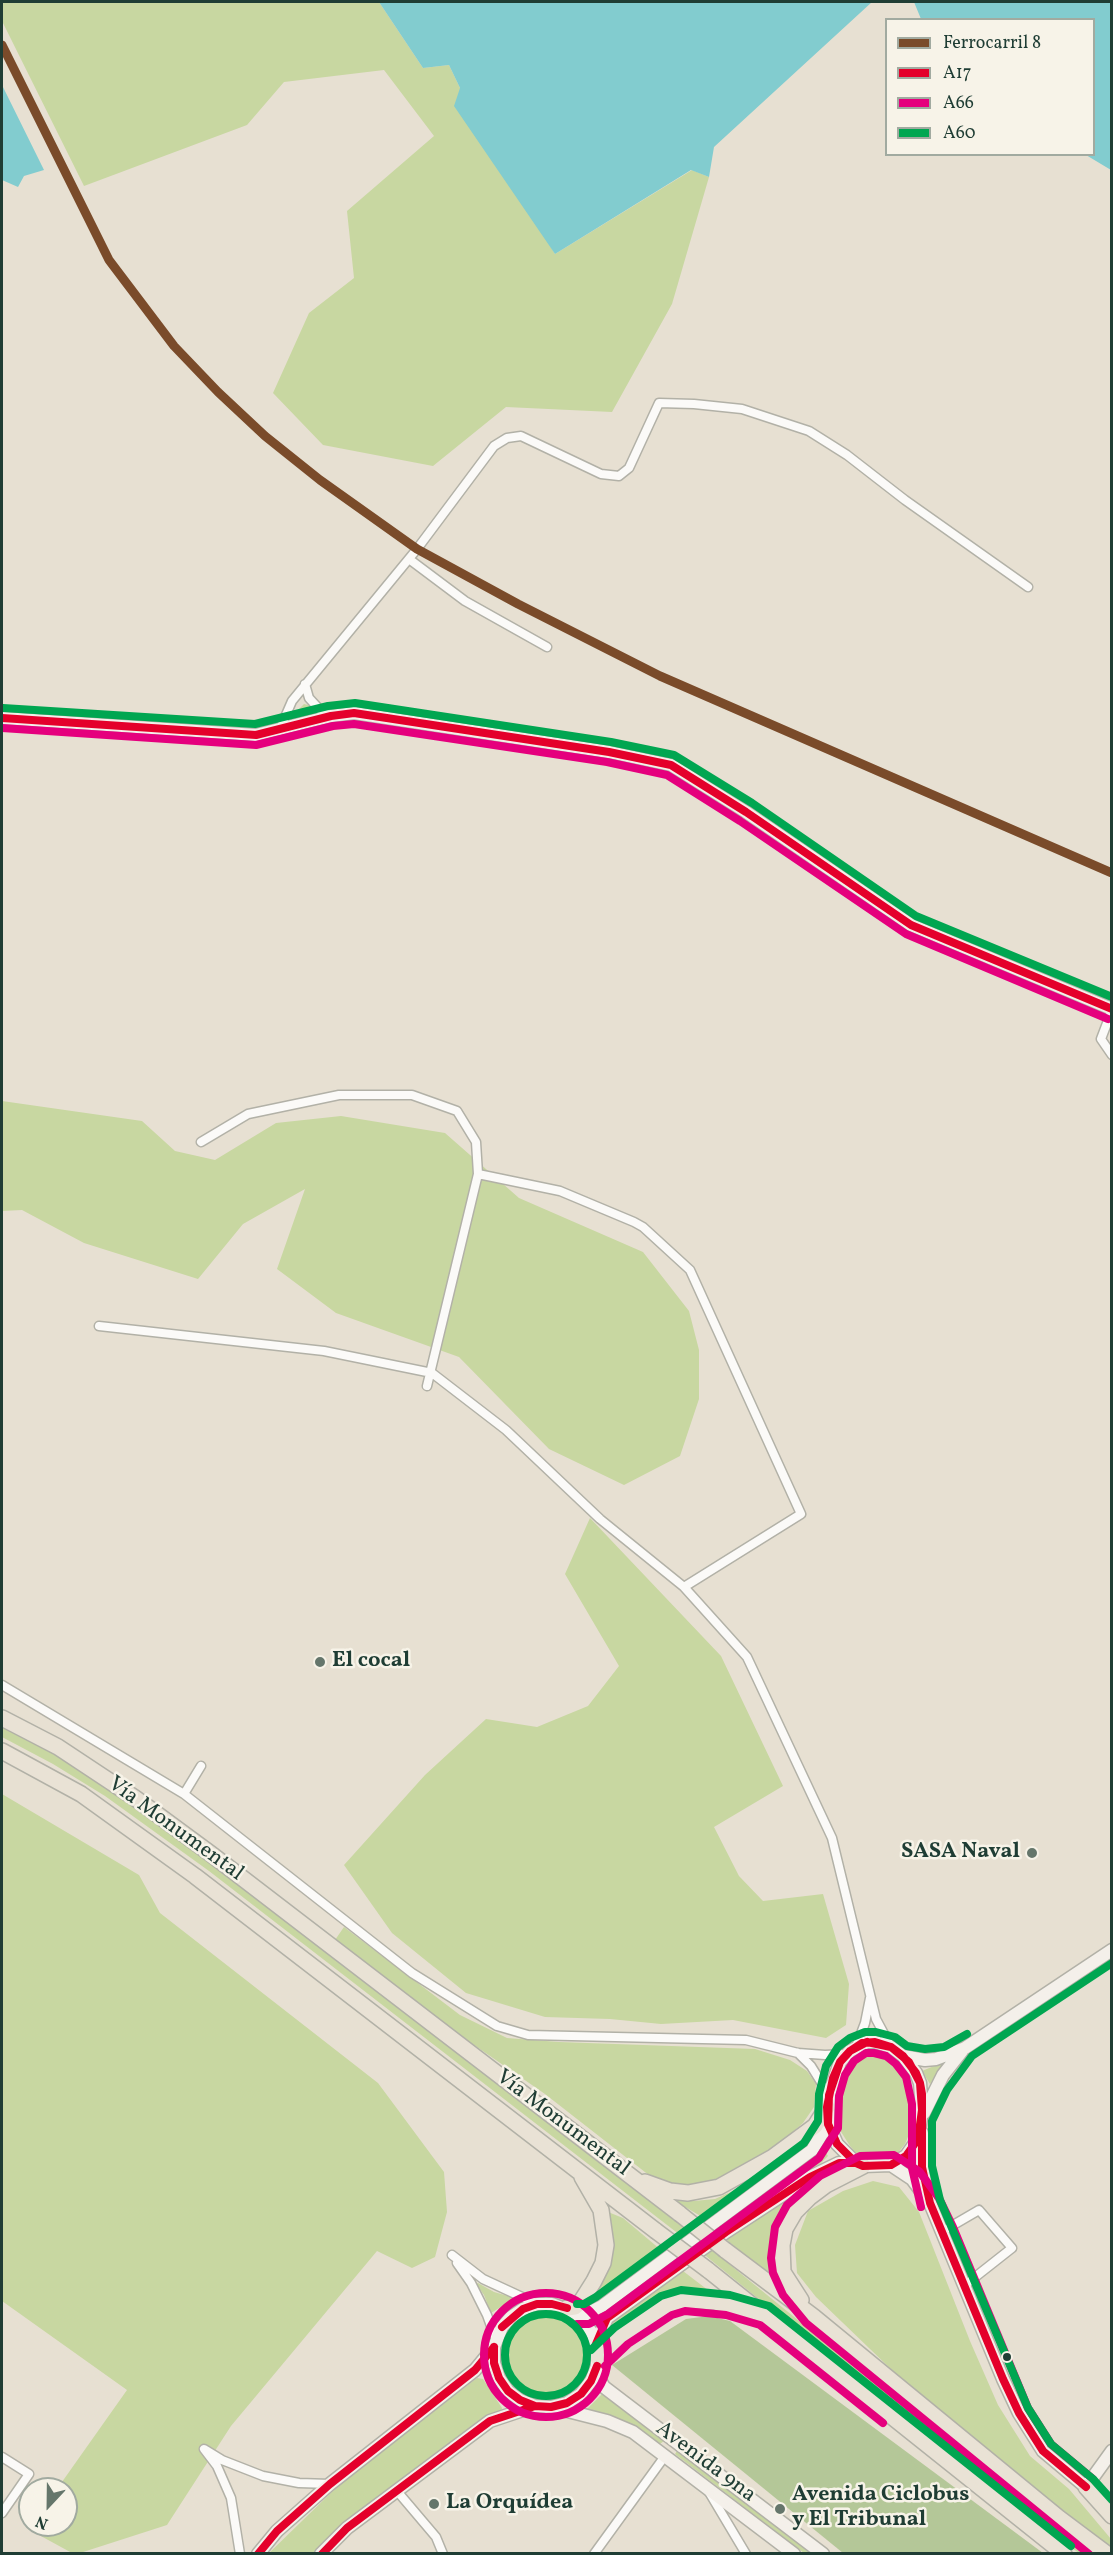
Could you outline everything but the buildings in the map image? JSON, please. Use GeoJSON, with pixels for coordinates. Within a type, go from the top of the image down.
{"type":"FeatureCollection","features":[{"type":"Feature","properties":{"kind":"highway","name":"Vía Monumental"},"geometry":{"type":"LineString","coordinates":[[2,1718],[58,1748],[135,1798],[211,1854],[814,2317],[1059,2518],[1107,2553]]}},
{"type":"Feature","properties":{"kind":"highway","name":"Vía Monumental"},"geometry":{"type":"LineString","coordinates":[[2,1751],[81,1794],[195,1876],[708,2270],[1064,2553]]}},
{"type":"Feature","properties":{"kind":"highway"},"geometry":{"type":"LineString","coordinates":[[634,2178],[670,2191],[688,2193],[719,2187],[773,2157],[815,2126],[828,2101]]}},
{"type":"Feature","properties":{"kind":"highway"},"geometry":{"type":"LineString","coordinates":[[814,2317],[792,2289],[783,2272],[782,2245],[785,2229],[795,2212],[810,2197],[859,2165]]}},
{"type":"Feature","properties":{"kind":"highway"},"geometry":{"type":"LineString","coordinates":[[572,2311],[588,2291],[603,2263],[606,2245],[601,2210],[575,2167]]}},
{"type":"Feature","properties":{"kind":"highway"},"geometry":{"type":"LineString","coordinates":[[597,2356],[621,2336],[667,2305],[684,2300],[728,2305],[765,2316]]}},
{"type":"Feature","properties":{"kind":"highway"},"geometry":{"type":"LineString","coordinates":[[1086,2487],[1112,2516]]}},
{"type":"Feature","properties":{"kind":"main road"},"geometry":{"type":"LineString","coordinates":[[2,718],[256,735],[331,716],[354,713],[609,752],[671,765],[746,812],[911,925],[1112,1009]]}},
{"type":"Feature","properties":{"kind":"main road"},"geometry":{"type":"LineString","coordinates":[[859,2165],[837,2144],[828,2124],[828,2101],[835,2071],[851,2050],[861,2043],[875,2042],[891,2047],[903,2055],[926,2060],[936,2059],[965,2048],[1112,1950]]}},
{"type":"Feature","properties":{"kind":"main road"},"geometry":{"type":"LineString","coordinates":[[495,2344],[494,2363],[499,2378],[508,2391],[520,2400],[535,2406],[551,2407],[567,2403],[581,2394],[591,2381],[607,2318],[726,2232],[810,2177],[839,2163],[891,2165],[902,2160],[911,2150],[943,2075],[965,2048]]}},
{"type":"Feature","properties":{"kind":"main road"},"geometry":{"type":"LineString","coordinates":[[903,2055],[920,2083],[922,2167],[930,2203]]}},
{"type":"Feature","properties":{"kind":"main road"},"geometry":{"type":"LineString","coordinates":[[258,2553],[277,2531],[330,2484],[475,2370],[495,2344],[502,2327],[511,2316],[537,2304],[552,2304],[586,2314],[602,2306],[812,2150],[828,2124]]}},
{"type":"Feature","properties":{"kind":"main road"},"geometry":{"type":"LineString","coordinates":[[891,2165],[912,2179],[930,2203],[1003,2379],[1043,2451],[1086,2487],[1112,2451]]}},
{"type":"Feature","properties":{"kind":"main road"},"geometry":{"type":"LineString","coordinates":[[572,2311],[586,2322],[597,2356]]}},
{"type":"Feature","properties":{"kind":"main road","name":"Avenida 9na"},"geometry":{"type":"LineString","coordinates":[[597,2356],[597,2376],[604,2387],[823,2553]]}},
{"type":"Feature","properties":{"kind":"main road"},"geometry":{"type":"LineString","coordinates":[[321,2553],[347,2528],[490,2421],[535,2406]]}},
{"type":"Feature","properties":{"kind":"main road","name":"Avenida 9na"},"geometry":{"type":"LineString","coordinates":[[551,2407],[607,2421],[633,2432],[794,2553]]}},
{"type":"Feature","properties":{"kind":"main road"},"geometry":{"type":"LineString","coordinates":[[664,2456],[676,2441]]}},
{"type":"Feature","properties":{"kind":"street"},"geometry":{"type":"LineString","coordinates":[[278,731],[292,701],[409,559],[494,446],[507,438],[521,436],[601,474],[619,477],[629,468],[659,403],[742,409],[808,431],[847,454],[905,500],[1028,587]]}},
{"type":"Feature","properties":{"kind":"street"},"geometry":{"type":"LineString","coordinates":[[409,559],[465,601],[547,647]]}},
{"type":"Feature","properties":{"kind":"street"},"geometry":{"type":"LineString","coordinates":[[305,684],[309,698],[321,711],[331,716]]}},
{"type":"Feature","properties":{"kind":"street"},"geometry":{"type":"LineString","coordinates":[[1112,1009],[1101,1039],[1112,1055]]}},
{"type":"Feature","properties":{"kind":"street"},"geometry":{"type":"LineString","coordinates":[[201,1143],[248,1114],[339,1095],[412,1095],[456,1111],[476,1142],[478,1174],[432,1373],[427,1386]]}},
{"type":"Feature","properties":{"kind":"street"},"geometry":{"type":"LineString","coordinates":[[478,1174],[560,1191],[633,1222],[643,1227],[690,1270],[801,1514],[684,1587]]}},
{"type":"Feature","properties":{"kind":"street"},"geometry":{"type":"LineString","coordinates":[[99,1326],[324,1351],[432,1373],[506,1430],[600,1519],[684,1587],[747,1657],[832,1838],[876,2019],[891,2047]]}},
{"type":"Feature","properties":{"kind":"street"},"geometry":{"type":"LineString","coordinates":[[2,1685],[184,1794],[412,1973],[497,2026],[528,2035],[746,2040],[798,2053],[825,2055],[851,2050],[869,2009],[870,1989]]}},
{"type":"Feature","properties":{"kind":"street"},"geometry":{"type":"LineString","coordinates":[[184,1794],[201,1766]]}},
{"type":"Feature","properties":{"kind":"street"},"geometry":{"type":"LineString","coordinates":[[798,2053],[811,2066],[828,2101]]}},
{"type":"Feature","properties":{"kind":"street"},"geometry":{"type":"LineString","coordinates":[[943,2231],[979,2210],[1012,2248],[965,2285]]}},
{"type":"Feature","properties":{"kind":"street"},"geometry":{"type":"LineString","coordinates":[[495,2344],[487,2315],[471,2283],[452,2255],[483,2279],[537,2304]]}},
{"type":"Feature","properties":{"kind":"street"},"geometry":{"type":"LineString","coordinates":[[240,2553],[231,2498],[217,2466],[204,2449],[222,2460],[263,2476],[299,2483],[330,2484]]}},
{"type":"Feature","properties":{"kind":"street"},"geometry":{"type":"LineString","coordinates":[[594,2553],[664,2456]]}},
{"type":"Feature","properties":{"kind":"street"},"geometry":{"type":"LineString","coordinates":[[2,2457],[29,2474],[2,2513]]}},
{"type":"Feature","properties":{"kind":"street"},"geometry":{"type":"LineString","coordinates":[[704,2484],[746,2553]]}},
{"type":"Feature","properties":{"kind":"street"},"geometry":{"type":"LineString","coordinates":[[397,2491],[436,2537],[443,2553]]}},
{"type":"Feature","properties":{"kind":"green space"},"geometry":{"type":"Polygon","coordinates":[[[2,2],[379,2],[423,68],[449,65],[555,254],[692,170],[709,177],[672,304],[612,412],[506,407],[433,466],[323,445],[273,393],[309,313],[354,278],[347,211],[434,136],[384,70],[284,82],[247,125],[84,186],[2,21],[2,2]]]}},
{"type":"Feature","properties":{"kind":"green space"},"geometry":{"type":"Polygon","coordinates":[[[304,704],[317,713],[297,720],[294,717],[304,704]]]}},
{"type":"Feature","properties":{"kind":"green space"},"geometry":{"type":"Polygon","coordinates":[[[2,1101],[142,1121],[175,1151],[215,1160],[276,1123],[341,1116],[445,1133],[519,1198],[643,1252],[689,1311],[699,1350],[699,1399],[680,1456],[624,1485],[549,1449],[459,1357],[336,1313],[277,1269],[305,1189],[243,1224],[198,1279],[84,1243],[22,1210],[2,1211],[2,1101]]]}},
{"type":"Feature","properties":{"kind":"green space"},"geometry":{"type":"Polygon","coordinates":[[[590,1518],[721,1656],[783,1786],[714,1827],[739,1876],[763,1901],[823,1894],[849,1984],[846,2025],[826,2038],[733,2020],[661,2024],[610,2019],[545,2017],[466,1993],[392,1933],[344,1865],[425,1775],[486,1719],[537,1727],[588,1706],[619,1666],[565,1574],[590,1518]]]}},
{"type":"Feature","properties":{"kind":"green space"},"geometry":{"type":"Polygon","coordinates":[[[2,1727],[54,1754],[105,1787],[210,1862],[681,2225],[905,2407],[1093,2553],[1079,2553],[1059,2539],[904,2417],[680,2235],[209,1871],[105,1796],[53,1764],[2,1737],[2,1727]]]}},
{"type":"Feature","properties":{"kind":"green space"},"geometry":{"type":"Polygon","coordinates":[[[2,1794],[139,1875],[160,1913],[378,2083],[444,2172],[447,2212],[435,2257],[412,2268],[377,2251],[231,2426],[167,2525],[80,2553],[72,2553],[43,2537],[78,2537],[78,2477],[65,2477],[127,2390],[2,2301],[2,1794]]]}},
{"type":"Feature","properties":{"kind":"green space"},"geometry":{"type":"Polygon","coordinates":[[[344,1927],[460,2015],[507,2038],[755,2049],[790,2060],[807,2071],[816,2084],[814,2107],[803,2123],[767,2155],[725,2181],[676,2188],[650,2176],[545,2094],[464,2038],[335,1940],[344,1927]]]}},
{"type":"Feature","properties":{"kind":"green space"},"geometry":{"type":"Polygon","coordinates":[[[866,2051],[877,2051],[887,2055],[899,2066],[911,2088],[914,2110],[912,2127],[905,2144],[897,2154],[878,2160],[858,2155],[838,2127],[835,2113],[835,2095],[845,2065],[854,2055],[866,2051]]]}},
{"type":"Feature","properties":{"kind":"green space"},"geometry":{"type":"Polygon","coordinates":[[[946,2061],[930,2084],[922,2071],[946,2061]]]}},
{"type":"Feature","properties":{"kind":"green space"},"geometry":{"type":"Polygon","coordinates":[[[811,2136],[800,2152],[707,2220],[667,2196],[694,2201],[715,2199],[735,2190],[811,2136]]]}},
{"type":"Feature","properties":{"kind":"green space"},"geometry":{"type":"Polygon","coordinates":[[[825,2151],[828,2156],[821,2163],[719,2232],[714,2228],[825,2151]]]}},
{"type":"Feature","properties":{"kind":"green space"},"geometry":{"type":"Polygon","coordinates":[[[815,2180],[791,2210],[781,2281],[770,2279],[727,2240],[815,2180]]]}},
{"type":"Feature","properties":{"kind":"green space"},"geometry":{"type":"Polygon","coordinates":[[[873,2181],[899,2187],[919,2212],[998,2405],[1030,2456],[1069,2489],[1111,2539],[1111,2548],[999,2463],[896,2374],[816,2297],[797,2273],[795,2245],[808,2211],[843,2191],[873,2181]]]}},
{"type":"Feature","properties":{"kind":"green space"},"geometry":{"type":"Polygon","coordinates":[[[608,2212],[623,2218],[661,2250],[606,2293],[585,2305],[597,2287],[608,2212]]]}},
{"type":"Feature","properties":{"kind":"green space"},"geometry":{"type":"Polygon","coordinates":[[[677,2256],[679,2259],[598,2320],[595,2316],[677,2256]]]}},
{"type":"Feature","properties":{"kind":"green space"},"geometry":{"type":"Polygon","coordinates":[[[683,2271],[717,2297],[686,2293],[661,2299],[609,2334],[611,2322],[683,2271]]]}},
{"type":"Feature","properties":{"kind":"green space"},"geometry":{"type":"Polygon","coordinates":[[[476,2284],[494,2292],[515,2298],[491,2313],[484,2295],[476,2284]]]}},
{"type":"Feature","properties":{"kind":"green space"},"geometry":{"type":"Polygon","coordinates":[[[546,2314],[562,2317],[575,2326],[584,2339],[587,2355],[584,2371],[575,2384],[562,2393],[546,2396],[530,2393],[517,2384],[508,2371],[505,2355],[508,2339],[517,2326],[530,2317],[546,2314]]]}},
{"type":"Feature","properties":{"kind":"green space"},"geometry":{"type":"Polygon","coordinates":[[[709,2316],[730,2321],[1043,2553],[843,2553],[612,2365],[686,2319],[709,2316]]]}},
{"type":"Feature","properties":{"kind":"green space"},"geometry":{"type":"Polygon","coordinates":[[[477,2378],[483,2379],[502,2408],[501,2412],[318,2553],[268,2554],[338,2486],[477,2378]]]}},
{"type":"Feature","properties":{"kind":"green space"},"geometry":{"type":"Polygon","coordinates":[[[602,2394],[605,2394],[664,2441],[657,2446],[631,2426],[611,2416],[583,2413],[602,2394]]]}},
{"type":"Feature","properties":{"kind":"green space"},"geometry":{"type":"Polygon","coordinates":[[[679,2448],[815,2553],[804,2553],[675,2454],[679,2448]]]}},
{"type":"Feature","properties":{"kind":"water"},"geometry":{"type":"Polygon","coordinates":[[[379,2],[872,2],[714,147],[709,177],[691,170],[555,254],[454,106],[460,88],[449,65],[423,68],[379,2]]]}},
{"type":"Feature","properties":{"kind":"water"},"geometry":{"type":"Polygon","coordinates":[[[914,2],[1111,2],[1111,170],[1088,156],[1095,156],[1095,18],[921,18],[914,2]]]}},
{"type":"Feature","properties":{"kind":"water"},"geometry":{"type":"Polygon","coordinates":[[[2,85],[44,170],[24,176],[18,187],[2,180],[2,85]]]}},
{"type":"Feature","properties":{"kind":"rail line","name":"8"},"geometry":{"type":"LineString","coordinates":[[2,45],[109,260],[174,346],[218,392],[265,436],[320,480],[417,549],[518,604],[660,676],[1112,873]]}},
{"type":"Feature","properties":{"kind":"transit line","name":"A60"},"geometry":{"type":"LineString","coordinates":[[3,708],[255,724],[328,706],[355,703],[611,742],[674,755],[752,803],[916,916],[1112,997]]}},
{"type":"Feature","properties":{"kind":"transit line","name":"A17"},"geometry":{"type":"LineString","coordinates":[[2,718],[256,735],[331,716],[354,713],[609,752],[671,765],[746,812],[911,925],[1112,1009]]}},
{"type":"Feature","properties":{"kind":"transit line","name":"A66"},"geometry":{"type":"LineString","coordinates":[[2,728],[256,745],[333,726],[354,724],[607,762],[667,775],[740,821],[906,934],[1108,1019]]}},
{"type":"Feature","properties":{"kind":"transit line","name":"A60"},"geometry":{"type":"LineString","coordinates":[[1112,1963],[972,2056],[947,2090],[932,2121],[932,2166],[940,2200],[1028,2408],[1051,2444],[1093,2479],[1112,2500]]}},
{"type":"Feature","properties":{"kind":"transit line","name":"A60"},"geometry":{"type":"LineString","coordinates":[[577,2304],[584,2304],[596,2297],[804,2143],[818,2121],[819,2094],[826,2066],[838,2047],[850,2038],[865,2032],[876,2032],[895,2037],[907,2046],[925,2049],[944,2047],[967,2034]]}},
{"type":"Feature","properties":{"kind":"transit line","name":"A17"},"geometry":{"type":"LineString","coordinates":[[867,2042],[891,2047],[903,2056],[916,2073],[920,2083],[922,2110],[918,2139],[906,2156],[891,2165],[863,2166],[856,2163],[837,2144],[828,2124],[829,2095],[840,2062],[850,2051],[867,2042]]}},
{"type":"Feature","properties":{"kind":"transit line","name":"A17"},"geometry":{"type":"LineString","coordinates":[[828,2124],[827,2107],[833,2078],[840,2062],[850,2051],[862,2043],[875,2042],[891,2047],[909,2062],[920,2083],[922,2094],[922,2167],[930,2203],[1003,2379],[1019,2413],[1043,2451],[1086,2487]]}},
{"type":"Feature","properties":{"kind":"transit line","name":"A66"},"geometry":{"type":"LineString","coordinates":[[577,2324],[589,2324],[608,2314],[819,2158],[838,2128],[839,2096],[845,2075],[854,2061],[866,2053],[886,2056],[906,2077],[912,2104],[912,2168],[921,2207]]}},
{"type":"Feature","properties":{"kind":"transit line","name":"A66"},"geometry":{"type":"LineString","coordinates":[[1089,2554],[806,2323],[783,2295],[773,2273],[771,2258],[775,2227],[787,2205],[820,2176],[860,2156],[894,2155],[919,2171],[939,2198],[953,2227],[1028,2408],[1051,2444],[1093,2479]]}},
{"type":"Feature","properties":{"kind":"transit line","name":"A17"},"geometry":{"type":"LineString","coordinates":[[596,2344],[607,2318],[726,2232],[810,2177],[839,2163],[856,2163]]}},
{"type":"Feature","properties":{"kind":"transit line","name":"A60"},"geometry":{"type":"LineString","coordinates":[[591,2350],[614,2328],[661,2296],[681,2290],[730,2295],[769,2306],[1071,2546]]}},
{"type":"Feature","properties":{"kind":"transit line","name":"A66"},"geometry":{"type":"LineString","coordinates":[[546,2293],[570,2298],[590,2311],[603,2331],[608,2355],[603,2379],[590,2399],[570,2412],[546,2417],[522,2412],[502,2399],[489,2379],[484,2355],[489,2331],[502,2311],[522,2298],[546,2293]]}},
{"type":"Feature","properties":{"kind":"transit line","name":"A17"},"geometry":{"type":"LineString","coordinates":[[502,2327],[523,2309],[537,2304],[552,2304],[567,2308]]}},
{"type":"Feature","properties":{"kind":"transit line","name":"A66"},"geometry":{"type":"LineString","coordinates":[[605,2366],[628,2344],[672,2315],[685,2311],[726,2315],[760,2325],[883,2423]]}},
{"type":"Feature","properties":{"kind":"transit line","name":"A60"},"geometry":{"type":"LineString","coordinates":[[546,2314],[562,2317],[575,2326],[584,2339],[587,2355],[584,2371],[575,2384],[562,2393],[546,2396],[530,2393],[517,2384],[508,2371],[505,2355],[508,2339],[517,2326],[530,2317],[546,2314]]}},
{"type":"Feature","properties":{"kind":"transit line","name":"A17"},"geometry":{"type":"LineString","coordinates":[[494,2347],[494,2363],[499,2378],[508,2391],[520,2400],[535,2406],[551,2407],[567,2403],[581,2394],[591,2381],[597,2366]]}},
{"type":"Feature","properties":{"kind":"transit line","name":"A17"},"geometry":{"type":"LineString","coordinates":[[258,2554],[277,2531],[330,2484],[475,2370],[494,2347]]}},
{"type":"Feature","properties":{"kind":"transit line","name":"A17"},"geometry":{"type":"LineString","coordinates":[[322,2554],[347,2528],[490,2421],[535,2406]]}},
{"type":"Feature","properties":{"kind":"place","name":"El cocal"},"geometry":{"type":"Point","coordinates":[320,1662]}},
{"type":"Feature","properties":{"kind":"place","name":"SASA Naval"},"geometry":{"type":"Point","coordinates":[1032,1853]}},
{"type":"Feature","properties":{"kind":"place","name":"La Orquídea"},"geometry":{"type":"Point","coordinates":[434,2504]}},
{"type":"Feature","properties":{"kind":"place","name":"Avenida Ciclobus y El Tribunal"},"geometry":{"type":"Point","coordinates":[780,2509]}}]}
